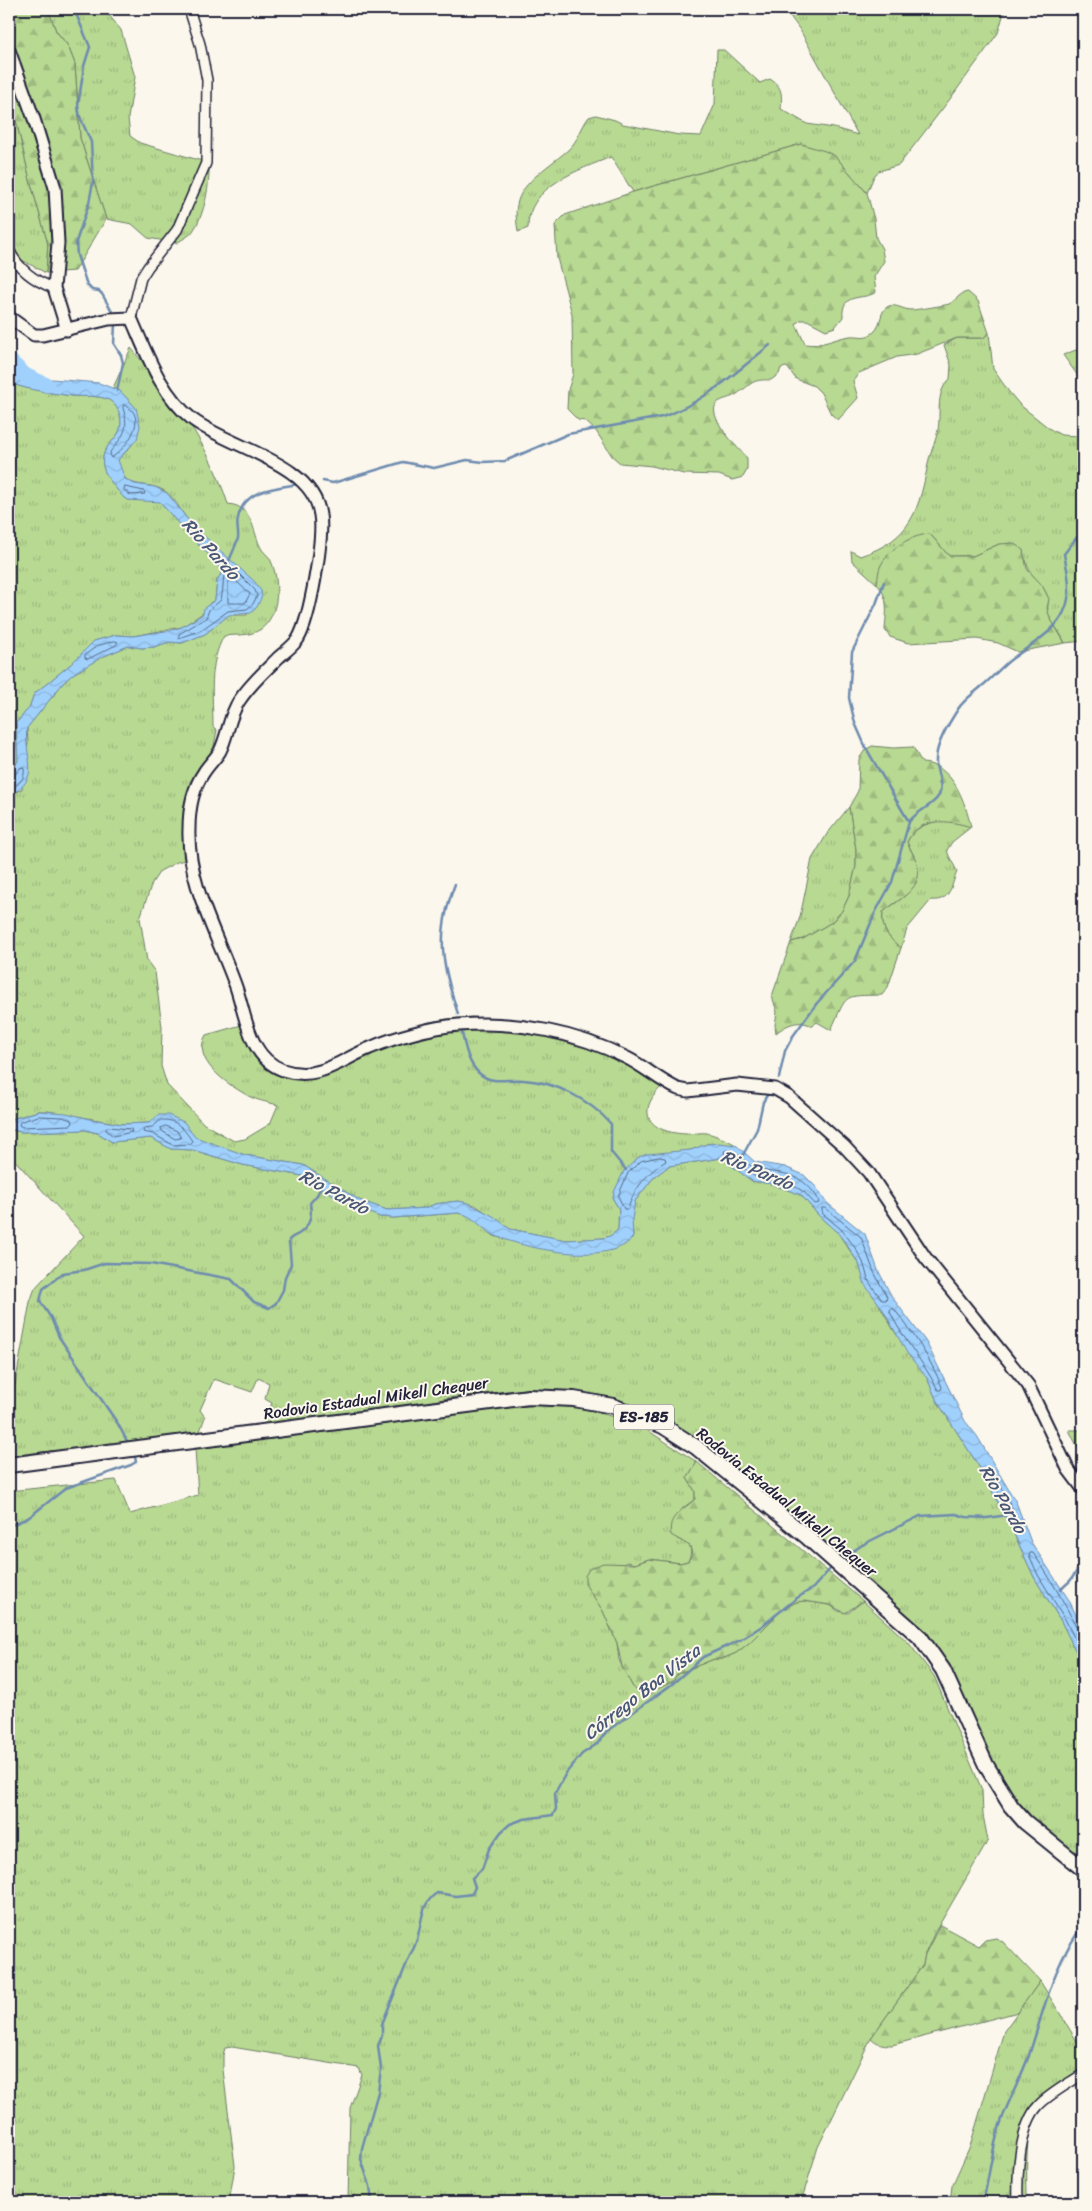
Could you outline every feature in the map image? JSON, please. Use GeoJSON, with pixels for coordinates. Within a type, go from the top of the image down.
{"type":"FeatureCollection","features":[{"type":"Feature","properties":{"kind":"main road","name":"Rodovia Estadual Mikell Chequer"},"geometry":{"type":"LineString","coordinates":[[9,1465],[529,1397],[597,1403],[644,1417],[663,1426],[703,1453],[806,1536],[920,1637],[943,1670],[986,1765],[1011,1806],[1026,1822],[1083,1869]]}},
{"type":"Feature","properties":{"kind":"street"},"geometry":{"type":"LineString","coordinates":[[120,319],[141,278],[181,223],[206,163],[207,80],[202,51],[189,9]]}},
{"type":"Feature","properties":{"kind":"street"},"geometry":{"type":"LineString","coordinates":[[9,50],[34,119],[55,188],[58,243],[54,288],[67,330]]}},
{"type":"Feature","properties":{"kind":"street"},"geometry":{"type":"LineString","coordinates":[[9,250],[26,274],[54,288]]}},
{"type":"Feature","properties":{"kind":"street"},"geometry":{"type":"LineString","coordinates":[[9,317],[34,335],[120,319]]}},
{"type":"Feature","properties":{"kind":"street"},"geometry":{"type":"LineString","coordinates":[[120,319],[177,405],[192,419],[211,431],[294,474],[308,488],[318,505],[321,517],[320,540],[308,611],[300,635],[258,677],[239,701],[221,748],[198,782],[190,809],[189,843],[200,892],[236,988],[251,1038],[258,1050],[272,1065],[280,1069],[304,1074],[317,1073],[341,1064],[370,1048],[432,1029],[473,1024],[523,1027],[571,1037],[596,1045],[627,1058],[678,1089],[688,1091],[766,1086],[782,1092],[844,1146],[869,1173],[925,1257],[1028,1386],[1068,1469],[1083,1489]]}},
{"type":"Feature","properties":{"kind":"street"},"geometry":{"type":"LineString","coordinates":[[1018,2202],[1022,2141],[1028,2121],[1038,2106],[1051,2094],[1083,2074]]}},
{"type":"Feature","properties":{"kind":"green space"},"geometry":{"type":"Polygon","coordinates":[[[9,9],[48,9],[56,31],[68,46],[75,64],[80,138],[106,219],[75,271],[46,273],[48,244],[30,180],[9,90],[9,9]]]}},
{"type":"Feature","properties":{"kind":"green space"},"geometry":{"type":"Polygon","coordinates":[[[48,9],[104,9],[121,30],[135,77],[128,118],[130,136],[140,143],[209,163],[208,189],[201,216],[192,233],[177,243],[148,238],[132,224],[106,219],[80,138],[75,64],[68,46],[56,31],[48,9]]]}},
{"type":"Feature","properties":{"kind":"green space"},"geometry":{"type":"Polygon","coordinates":[[[785,9],[1005,9],[998,33],[950,99],[899,165],[879,171],[874,176],[867,193],[835,156],[801,144],[633,192],[611,157],[570,174],[545,191],[536,201],[530,213],[528,228],[518,232],[516,208],[520,196],[538,174],[569,149],[589,117],[596,115],[623,124],[679,135],[701,136],[715,104],[717,50],[724,50],[760,83],[770,79],[774,82],[781,92],[781,109],[807,124],[834,128],[858,135],[800,30],[785,9]]]}},
{"type":"Feature","properties":{"kind":"green space"},"geometry":{"type":"Polygon","coordinates":[[[9,90],[30,180],[48,244],[46,273],[20,259],[9,238],[9,90]]]}},
{"type":"Feature","properties":{"kind":"green space"},"geometry":{"type":"Polygon","coordinates":[[[801,144],[835,156],[867,193],[874,219],[876,238],[882,249],[884,261],[874,277],[876,292],[849,300],[843,309],[843,317],[835,327],[826,330],[807,320],[800,320],[796,324],[805,344],[811,345],[844,337],[869,335],[875,331],[884,311],[889,306],[911,310],[949,304],[962,294],[968,292],[978,301],[989,333],[983,338],[957,338],[917,354],[897,357],[859,373],[853,381],[858,398],[838,420],[831,414],[821,393],[814,386],[796,379],[787,367],[781,368],[779,374],[771,380],[755,381],[735,395],[717,403],[715,409],[719,424],[747,458],[747,470],[743,477],[732,480],[719,475],[684,474],[652,466],[620,463],[612,456],[596,431],[585,421],[578,420],[567,409],[568,390],[573,374],[572,314],[557,258],[555,225],[565,215],[633,192],[801,144]]]}},
{"type":"Feature","properties":{"kind":"green space"},"geometry":{"type":"Polygon","coordinates":[[[989,333],[993,369],[1020,405],[1050,429],[1061,435],[1078,436],[1083,429],[1083,641],[1065,643],[1049,616],[1046,593],[1029,570],[1026,560],[999,544],[973,556],[949,556],[930,534],[881,565],[877,584],[852,561],[851,551],[860,556],[892,541],[911,520],[917,507],[938,430],[940,396],[945,384],[950,379],[951,365],[944,345],[957,338],[983,338],[989,333]]]}},
{"type":"Feature","properties":{"kind":"green space"},"geometry":{"type":"Polygon","coordinates":[[[131,348],[188,421],[210,460],[228,504],[236,506],[247,513],[261,548],[271,561],[277,588],[275,607],[267,623],[261,629],[252,633],[224,636],[219,647],[213,669],[213,727],[217,730],[213,751],[198,774],[192,858],[177,862],[160,871],[152,883],[140,918],[147,961],[155,972],[162,1027],[161,1066],[167,1085],[204,1124],[234,1141],[245,1139],[270,1124],[278,1105],[249,1096],[220,1077],[207,1062],[203,1053],[206,1035],[245,1024],[257,1045],[274,1060],[291,1068],[313,1070],[370,1042],[429,1022],[447,1019],[472,1017],[557,1026],[587,1036],[663,1085],[654,1095],[649,1105],[648,1113],[650,1120],[656,1126],[674,1133],[707,1133],[736,1145],[707,1144],[691,1150],[666,1153],[624,1171],[613,1199],[619,1209],[618,1230],[610,1236],[565,1240],[510,1229],[475,1205],[458,1201],[435,1204],[426,1208],[387,1210],[359,1200],[303,1165],[245,1155],[207,1142],[195,1137],[159,1115],[150,1123],[121,1124],[48,1111],[38,1111],[9,1120],[9,796],[22,789],[28,742],[27,728],[63,683],[73,674],[102,657],[128,646],[142,648],[154,647],[169,642],[182,643],[205,634],[229,615],[247,615],[255,582],[192,525],[166,492],[151,486],[130,482],[121,471],[118,460],[132,445],[136,408],[120,391],[113,388],[131,348]]]}},
{"type":"Feature","properties":{"kind":"green space"},"geometry":{"type":"Polygon","coordinates":[[[1076,350],[1083,350],[1083,383],[1063,355],[1076,350]]]}},
{"type":"Feature","properties":{"kind":"green space"},"geometry":{"type":"Polygon","coordinates":[[[9,382],[40,391],[73,396],[99,397],[111,401],[119,413],[121,423],[119,432],[106,448],[103,458],[104,470],[107,476],[124,498],[128,500],[160,501],[177,522],[218,564],[221,574],[217,581],[215,600],[210,603],[203,613],[182,627],[133,636],[116,635],[94,641],[71,664],[34,694],[29,708],[16,723],[18,761],[9,775],[9,382]]]}},
{"type":"Feature","properties":{"kind":"green space"},"geometry":{"type":"Polygon","coordinates":[[[930,534],[949,556],[973,556],[999,544],[1013,543],[1023,550],[1027,569],[1042,585],[1049,599],[1047,608],[1050,618],[1065,643],[1018,652],[998,643],[977,639],[908,643],[890,637],[885,630],[886,601],[877,584],[880,567],[890,553],[902,543],[930,534]]]}},
{"type":"Feature","properties":{"kind":"green space"},"geometry":{"type":"Polygon","coordinates":[[[872,746],[913,747],[922,763],[933,765],[942,770],[956,786],[971,827],[935,822],[919,828],[907,842],[916,861],[918,876],[907,894],[883,912],[883,923],[886,933],[901,948],[888,987],[882,995],[859,996],[848,999],[840,1009],[831,1030],[817,1022],[812,1026],[798,1023],[784,1027],[776,1033],[777,1012],[772,996],[791,942],[803,939],[832,922],[842,911],[849,896],[856,866],[856,849],[849,807],[858,791],[859,759],[865,750],[872,746]]]}},
{"type":"Feature","properties":{"kind":"green space"},"geometry":{"type":"Polygon","coordinates":[[[849,807],[856,849],[856,866],[849,896],[842,911],[832,922],[803,939],[791,942],[800,917],[812,859],[827,834],[849,807]]]}},
{"type":"Feature","properties":{"kind":"green space"},"geometry":{"type":"Polygon","coordinates":[[[940,821],[954,821],[971,827],[952,842],[947,850],[957,872],[949,892],[943,898],[931,900],[907,929],[901,948],[886,933],[883,923],[883,912],[905,896],[915,883],[917,866],[907,842],[910,837],[921,827],[940,821]]]}},
{"type":"Feature","properties":{"kind":"green space"},"geometry":{"type":"Polygon","coordinates":[[[11,1130],[21,1132],[85,1130],[98,1133],[112,1142],[151,1138],[171,1149],[193,1150],[243,1165],[303,1176],[350,1205],[380,1217],[394,1218],[458,1213],[469,1215],[494,1236],[550,1249],[633,1237],[631,1219],[635,1201],[654,1177],[669,1166],[721,1158],[752,1181],[772,1184],[801,1195],[820,1217],[838,1233],[859,1264],[862,1274],[893,1329],[927,1378],[937,1401],[980,1468],[1010,1525],[1034,1577],[1061,1621],[1083,1666],[1083,1864],[1011,1805],[945,1669],[752,1489],[607,1398],[570,1391],[524,1389],[448,1398],[366,1415],[262,1427],[272,1403],[265,1399],[269,1383],[258,1378],[252,1392],[214,1379],[200,1410],[205,1417],[199,1434],[9,1456],[9,1418],[30,1302],[35,1288],[84,1236],[9,1154],[9,1133],[11,1130]]]}},
{"type":"Feature","properties":{"kind":"green space"},"geometry":{"type":"Polygon","coordinates":[[[559,1404],[594,1411],[639,1425],[697,1462],[687,1478],[695,1491],[695,1499],[683,1508],[677,1539],[685,1542],[690,1547],[691,1553],[688,1561],[680,1563],[649,1559],[635,1564],[627,1562],[586,1584],[603,1611],[617,1643],[619,1660],[633,1687],[646,1695],[673,1681],[677,1674],[714,1659],[722,1659],[736,1653],[749,1643],[782,1610],[796,1602],[804,1601],[830,1605],[838,1611],[848,1613],[863,1601],[908,1642],[934,1676],[982,1790],[983,1815],[988,1841],[935,1932],[925,1954],[923,1965],[871,2038],[818,2147],[801,2202],[348,2202],[350,2108],[362,2075],[359,2068],[232,2047],[225,2048],[223,2055],[223,2070],[235,2166],[229,2202],[9,2202],[9,1491],[116,1480],[130,1514],[198,1495],[195,1449],[514,1407],[559,1404]]]}},
{"type":"Feature","properties":{"kind":"green space"},"geometry":{"type":"Polygon","coordinates":[[[1069,1430],[1083,1430],[1083,1450],[1076,1444],[1069,1430]]]}},
{"type":"Feature","properties":{"kind":"green space"},"geometry":{"type":"Polygon","coordinates":[[[697,1462],[863,1601],[845,1613],[830,1605],[804,1601],[796,1602],[782,1610],[749,1643],[736,1653],[722,1659],[714,1659],[677,1674],[673,1681],[646,1695],[639,1693],[633,1687],[622,1667],[617,1643],[603,1611],[585,1584],[585,1576],[589,1569],[603,1563],[635,1564],[649,1559],[680,1563],[688,1561],[692,1554],[690,1546],[671,1535],[670,1528],[677,1514],[695,1499],[695,1491],[687,1478],[697,1462]]]}},
{"type":"Feature","properties":{"kind":"green space"},"geometry":{"type":"Polygon","coordinates":[[[940,1925],[979,1946],[985,1940],[996,1938],[1003,1942],[1040,1981],[1018,2012],[892,2045],[876,2042],[871,2038],[923,1965],[925,1954],[940,1925]]]}},
{"type":"Feature","properties":{"kind":"green space"},"geometry":{"type":"Polygon","coordinates":[[[1040,1981],[1083,2051],[1083,2070],[1059,2083],[1047,2094],[1032,2122],[1027,2154],[1027,2202],[950,2202],[952,2186],[970,2146],[1004,2031],[1040,1981]]]}},
{"type":"Feature","properties":{"kind":"water"},"geometry":{"type":"Polygon","coordinates":[[[9,367],[18,374],[28,377],[99,383],[120,391],[136,408],[140,426],[137,439],[118,460],[125,479],[135,484],[155,487],[167,493],[192,525],[255,582],[262,596],[257,607],[251,613],[229,615],[205,634],[182,643],[169,642],[154,647],[142,648],[128,646],[102,657],[73,674],[63,683],[27,728],[29,774],[26,782],[20,789],[9,796],[9,775],[18,761],[16,723],[29,708],[34,694],[71,664],[94,641],[116,635],[133,636],[172,630],[182,627],[203,614],[204,608],[215,600],[217,581],[221,574],[218,564],[160,502],[128,500],[124,498],[107,476],[104,470],[103,458],[106,448],[119,432],[121,423],[119,413],[111,401],[103,398],[58,394],[15,385],[9,382],[9,367]]]}},
{"type":"Feature","properties":{"kind":"water"},"geometry":{"type":"Polygon","coordinates":[[[39,1111],[66,1113],[122,1124],[149,1123],[159,1115],[168,1115],[184,1122],[195,1137],[245,1155],[303,1165],[359,1200],[387,1210],[426,1208],[435,1204],[458,1201],[468,1203],[493,1216],[510,1229],[566,1240],[604,1238],[618,1230],[619,1209],[613,1199],[614,1192],[624,1171],[639,1157],[647,1154],[691,1150],[707,1144],[736,1145],[755,1162],[785,1167],[804,1175],[816,1187],[826,1202],[865,1234],[878,1270],[892,1297],[926,1342],[965,1421],[977,1436],[1016,1502],[1031,1542],[1069,1600],[1083,1630],[1083,1666],[1061,1621],[1034,1577],[1010,1525],[980,1468],[937,1401],[927,1378],[907,1353],[882,1308],[865,1285],[859,1264],[838,1233],[820,1217],[801,1195],[772,1184],[752,1181],[721,1158],[669,1166],[654,1177],[635,1201],[632,1219],[633,1237],[622,1246],[607,1251],[568,1253],[527,1246],[496,1236],[464,1214],[380,1217],[350,1205],[303,1176],[243,1165],[193,1150],[171,1149],[151,1138],[112,1142],[98,1133],[85,1130],[21,1132],[9,1129],[9,1120],[39,1111]]]}},
{"type":"Feature","properties":{"kind":"waterway"},"geometry":{"type":"LineString","coordinates":[[74,9],[90,47],[84,66],[78,106],[80,117],[91,142],[93,182],[89,203],[76,242],[77,255],[87,285],[92,290],[99,291],[102,294],[114,315]]}},
{"type":"Feature","properties":{"kind":"waterway"},"geometry":{"type":"LineString","coordinates":[[115,323],[114,344],[121,355],[123,363],[117,391]]}},
{"type":"Feature","properties":{"kind":"waterway"},"geometry":{"type":"LineString","coordinates":[[323,481],[333,483],[403,462],[434,468],[467,460],[483,462],[505,461],[568,434],[662,417],[692,404],[706,395],[770,345]]}},
{"type":"Feature","properties":{"kind":"waterway","name":"Rio Pardo"},"geometry":{"type":"LineString","coordinates":[[9,360],[25,375],[47,385]]}},
{"type":"Feature","properties":{"kind":"waterway"},"geometry":{"type":"LineString","coordinates":[[229,561],[238,538],[238,518],[241,508],[247,501],[253,496],[270,489],[299,484]]}},
{"type":"Feature","properties":{"kind":"waterway"},"geometry":{"type":"LineString","coordinates":[[779,1078],[785,1051],[793,1036],[817,1003],[855,961],[875,913],[892,882],[909,822],[916,814],[937,799],[939,795],[941,787],[936,766],[936,755],[943,734],[958,709],[1009,661],[1051,630],[1064,612],[1068,601],[1069,588],[1064,554],[1077,537]]}},
{"type":"Feature","properties":{"kind":"waterway"},"geometry":{"type":"LineString","coordinates":[[884,582],[876,604],[852,652],[849,698],[855,723],[866,748],[909,822]]}},
{"type":"Feature","properties":{"kind":"waterway"},"geometry":{"type":"LineString","coordinates":[[455,884],[445,919],[443,949],[448,980],[458,1014]]}},
{"type":"Feature","properties":{"kind":"waterway"},"geometry":{"type":"LineString","coordinates":[[461,1029],[469,1059],[480,1074],[496,1080],[524,1080],[548,1084],[583,1100],[603,1115],[611,1124],[611,1152],[626,1170]]}},
{"type":"Feature","properties":{"kind":"waterway"},"geometry":{"type":"LineString","coordinates":[[743,1155],[757,1129],[763,1102],[769,1092]]}},
{"type":"Feature","properties":{"kind":"waterway"},"geometry":{"type":"LineString","coordinates":[[128,1443],[118,1424],[59,1337],[51,1318],[40,1301],[43,1289],[63,1273],[84,1270],[105,1263],[151,1264],[231,1279],[254,1302],[269,1308],[276,1303],[283,1290],[285,1277],[291,1264],[289,1240],[304,1230],[309,1223],[311,1216],[310,1203],[322,1185]]}},
{"type":"Feature","properties":{"kind":"waterway"},"geometry":{"type":"LineString","coordinates":[[9,1526],[28,1518],[66,1488],[131,1465],[136,1462],[135,1457]]}},
{"type":"Feature","properties":{"kind":"waterway","name":"Córrego Boa Vista"},"geometry":{"type":"LineString","coordinates":[[842,1558],[864,1544],[920,1516],[956,1514],[966,1517],[987,1518],[1008,1515]]}},
{"type":"Feature","properties":{"kind":"waterway"},"geometry":{"type":"LineString","coordinates":[[1060,1590],[1070,1581],[1083,1562]]}},
{"type":"Feature","properties":{"kind":"waterway","name":"Córrego Boa Vista"},"geometry":{"type":"LineString","coordinates":[[372,2202],[370,2186],[361,2159],[362,2148],[378,2092],[381,2069],[378,2046],[382,2036],[382,2024],[415,1946],[423,1913],[430,1899],[437,1893],[456,1896],[472,1894],[475,1887],[472,1878],[482,1869],[489,1849],[501,1832],[510,1824],[524,1819],[553,1815],[556,1809],[555,1793],[566,1773],[582,1754],[597,1744],[607,1731],[671,1685],[703,1657],[740,1640],[762,1626],[797,1598],[813,1588],[831,1568]]}},
{"type":"Feature","properties":{"kind":"waterway"},"geometry":{"type":"LineString","coordinates":[[985,2202],[985,2193],[1001,2122],[1029,2055],[1057,1971],[1073,1940],[1083,1926]]}}]}
